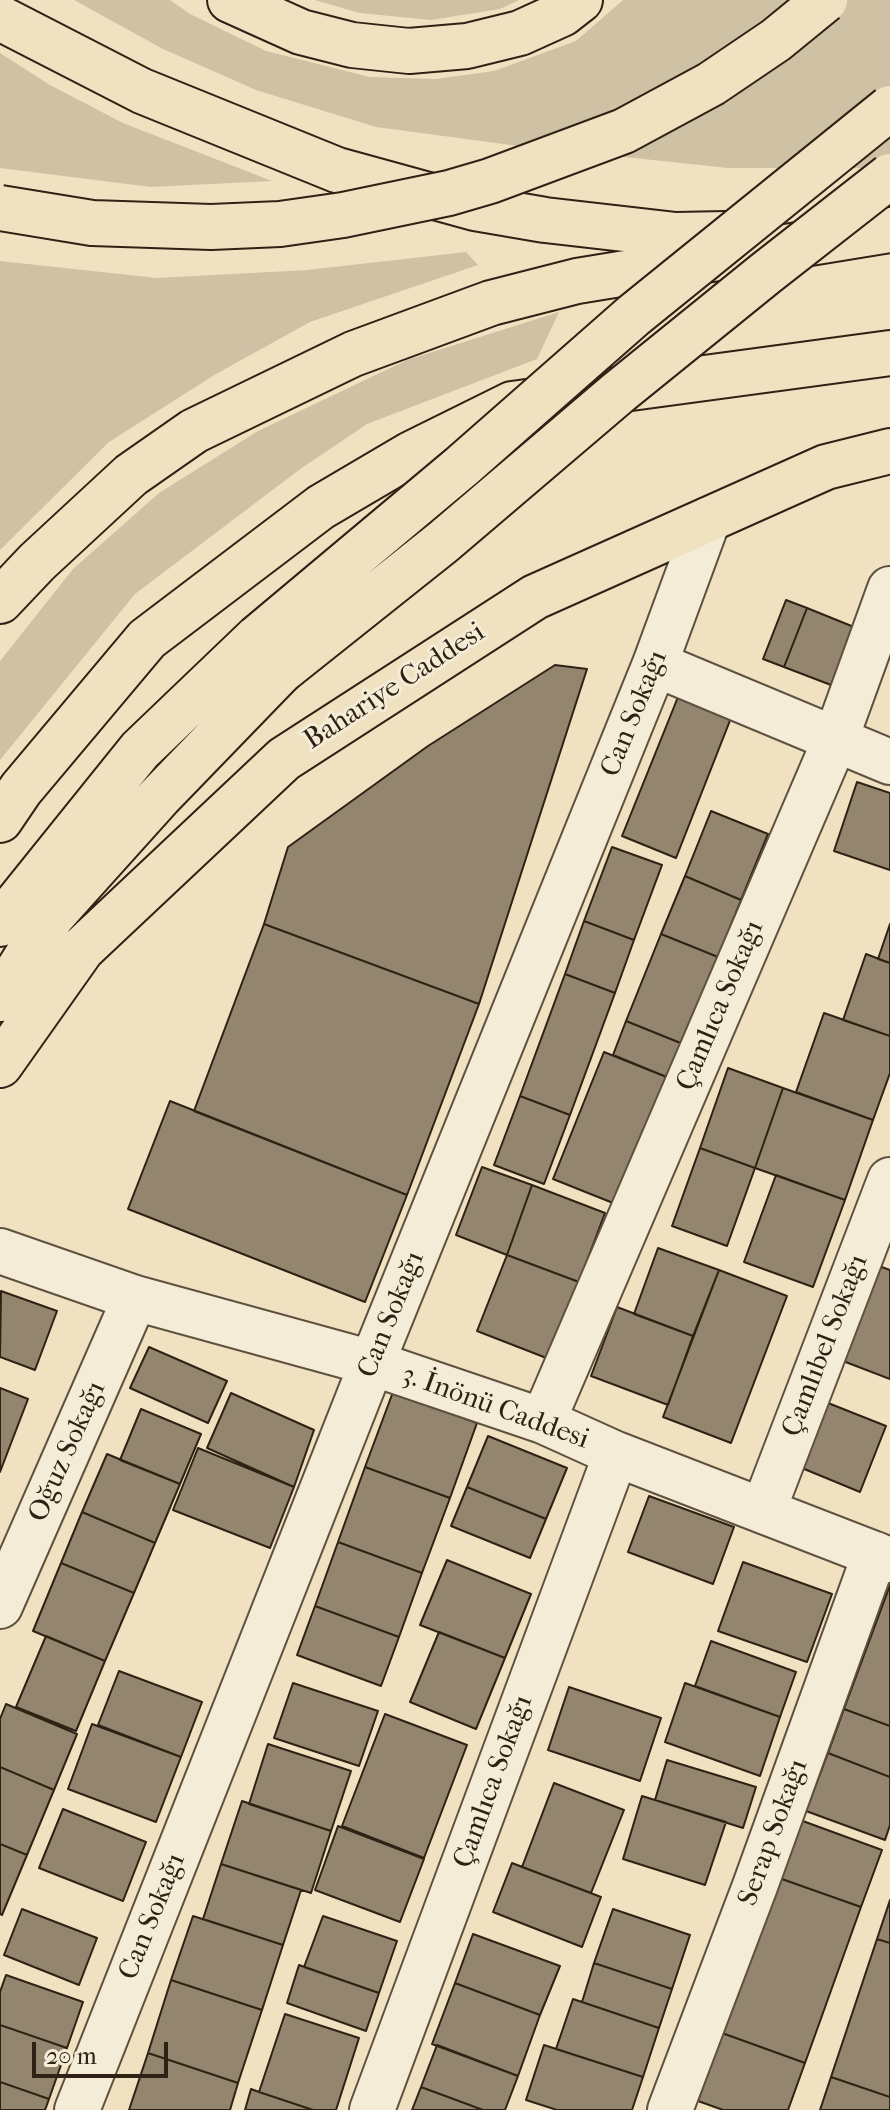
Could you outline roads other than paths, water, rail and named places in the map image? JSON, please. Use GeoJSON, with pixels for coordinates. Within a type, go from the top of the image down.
{"type":"FeatureCollection","features":[{"type":"Feature","properties":{"kind":"main road"},"geometry":{"type":"LineString","coordinates":[[230,0],[301,32],[352,45],[409,51],[467,46],[520,33],[562,14],[580,0]]}},
{"type":"Feature","properties":{"kind":"main road"},"geometry":{"type":"LineString","coordinates":[[0,208],[92,223],[211,227],[280,224],[343,215],[449,193],[624,131],[711,84],[776,40],[825,0]]}},
{"type":"Feature","properties":{"kind":"main road"},"geometry":{"type":"LineString","coordinates":[[0,18],[142,91],[264,142],[337,170],[475,208],[559,222],[676,235],[871,232]]}},
{"type":"Feature","properties":{"kind":"main road"},"geometry":{"type":"LineString","coordinates":[[0,999],[52,916],[160,796],[269,654],[461,467],[634,315],[890,108]]}},
{"type":"Feature","properties":{"kind":"main road"},"geometry":{"type":"LineString","coordinates":[[0,924],[140,750],[269,654],[443,542],[766,273],[890,176]]}},
{"type":"Feature","properties":{"kind":"main road"},"geometry":{"type":"LineString","coordinates":[[0,601],[37,562],[131,475],[194,431],[353,354],[491,303],[577,281],[871,232]]}},
{"type":"Feature","properties":{"kind":"main road"},"geometry":{"type":"LineString","coordinates":[[0,820],[21,789],[147,639],[321,507],[411,454],[512,404],[890,353]]}},
{"type":"Feature","properties":{"kind":"main road","name":"Bahariye Caddesi"},"geometry":{"type":"LineString","coordinates":[[0,1065],[82,949],[284,759],[535,597],[826,467],[890,451]]}},
{"type":"Feature","properties":{"kind":"street","name":"Can Sokağı"},"geometry":{"type":"LineString","coordinates":[[77,2110],[372,1363],[655,664],[708,520]]}},
{"type":"Feature","properties":{"kind":"street","name":"Çamlıca Sokağı"},"geometry":{"type":"LineString","coordinates":[[543,1421],[836,738],[890,589]]}},
{"type":"Feature","properties":{"kind":"street"},"geometry":{"type":"LineString","coordinates":[[655,664],[890,762]]}},
{"type":"Feature","properties":{"kind":"street","name":"Çamlıbel Sokağı"},"geometry":{"type":"LineString","coordinates":[[763,1511],[890,1180]]}},
{"type":"Feature","properties":{"kind":"street","name":"3. İnönü Caddesi"},"geometry":{"type":"LineString","coordinates":[[0,1251],[135,1298],[372,1363],[543,1421],[616,1454],[882,1557]]}},
{"type":"Feature","properties":{"kind":"street","name":"Oğuz Sokağı"},"geometry":{"type":"LineString","coordinates":[[0,1606],[135,1298]]}},
{"type":"Feature","properties":{"kind":"street","name":"Çamlıca Sokağı"},"geometry":{"type":"LineString","coordinates":[[372,2110],[616,1454]]}},
{"type":"Feature","properties":{"kind":"street","name":"Serap Sokağı"},"geometry":{"type":"LineString","coordinates":[[670,2110],[882,1557]]}}]}
